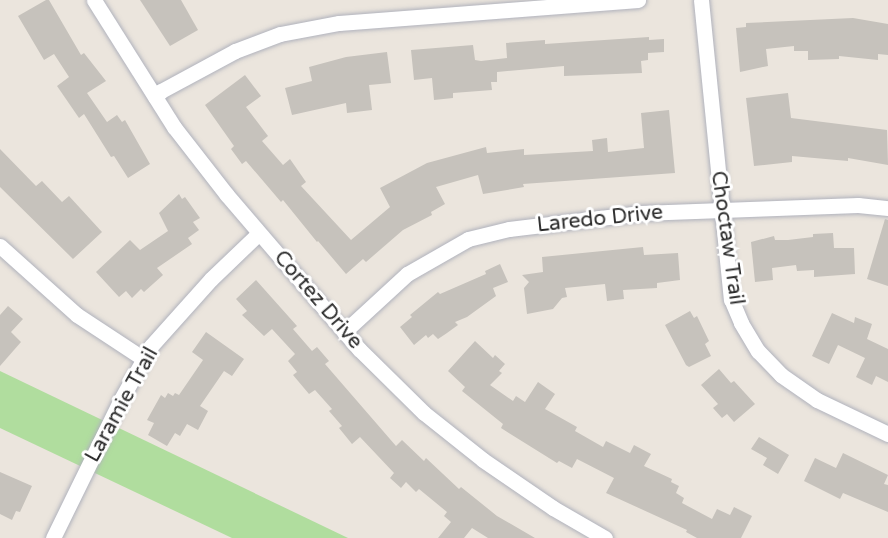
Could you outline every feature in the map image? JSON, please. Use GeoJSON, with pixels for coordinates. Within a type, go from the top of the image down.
{"type":"FeatureCollection","features":[{"type":"Feature","properties":{"kind":"street","name":"Cortez Drive"},"geometry":{"type":"LineString","coordinates":[[94,0],[174,127],[344,332],[424,413],[475,453],[553,508],[605,538]]}},
{"type":"Feature","properties":{"kind":"street"},"geometry":{"type":"LineString","coordinates":[[155,97],[161,91],[235,51],[280,34],[339,23],[638,0]]}},
{"type":"Feature","properties":{"kind":"street","name":"Choctaw Trail"},"geometry":{"type":"LineString","coordinates":[[701,0],[731,299],[741,323],[758,351],[781,375],[817,400],[888,434]]}},
{"type":"Feature","properties":{"kind":"street","name":"Laredo Drive"},"geometry":{"type":"LineString","coordinates":[[344,332],[407,274],[468,239],[560,221],[641,213],[858,205],[888,208]]}},
{"type":"Feature","properties":{"kind":"street","name":"Laramie Trail"},"geometry":{"type":"LineString","coordinates":[[53,538],[120,401],[152,346],[211,279],[259,232]]}},
{"type":"Feature","properties":{"kind":"street"},"geometry":{"type":"LineString","coordinates":[[0,246],[77,315],[144,359]]}},
{"type":"Feature","properties":{"kind":"green space"},"geometry":{"type":"Polygon","coordinates":[[[0,371],[348,538],[232,538],[0,428],[0,371]]]}},
{"type":"Feature","properties":{"kind":"building"},"geometry":{"type":"Polygon","coordinates":[[[49,0],[81,55],[84,53],[106,81],[87,93],[107,122],[117,115],[122,122],[125,120],[150,164],[128,178],[114,156],[111,157],[84,114],[79,118],[57,86],[69,77],[54,54],[44,60],[18,16],[49,0]]]}},
{"type":"Feature","properties":{"kind":"building"},"geometry":{"type":"Polygon","coordinates":[[[140,0],[181,0],[198,30],[170,46],[140,0]]]}},
{"type":"Feature","properties":{"kind":"building"},"geometry":{"type":"Polygon","coordinates":[[[853,18],[888,24],[888,55],[878,54],[878,60],[839,56],[839,59],[808,60],[808,51],[794,51],[794,46],[766,49],[768,66],[740,72],[736,28],[746,27],[746,23],[853,18]]]}},
{"type":"Feature","properties":{"kind":"building"},"geometry":{"type":"Polygon","coordinates":[[[649,37],[649,40],[664,39],[664,52],[648,53],[648,60],[641,61],[642,73],[564,76],[564,66],[497,72],[497,82],[491,82],[492,90],[453,93],[453,98],[434,100],[432,78],[414,80],[411,50],[473,45],[475,60],[481,61],[507,58],[506,43],[545,40],[545,44],[649,37]]]}},
{"type":"Feature","properties":{"kind":"building"},"geometry":{"type":"Polygon","coordinates":[[[387,52],[391,83],[369,85],[372,110],[347,113],[346,103],[292,115],[285,88],[312,81],[309,67],[346,57],[387,52]]]}},
{"type":"Feature","properties":{"kind":"building"},"geometry":{"type":"Polygon","coordinates":[[[245,75],[261,96],[246,107],[268,136],[262,141],[283,165],[290,159],[306,182],[301,186],[351,240],[390,207],[380,188],[427,163],[486,147],[487,153],[524,149],[524,155],[593,151],[592,140],[607,138],[608,152],[644,148],[641,113],[669,110],[675,173],[523,184],[524,187],[483,194],[478,175],[436,187],[445,204],[431,212],[432,215],[403,230],[366,262],[363,259],[346,274],[283,200],[281,202],[246,161],[242,164],[231,149],[234,146],[205,105],[245,75]]]}},
{"type":"Feature","properties":{"kind":"building"},"geometry":{"type":"Polygon","coordinates":[[[788,93],[791,118],[887,130],[888,165],[848,158],[848,161],[792,156],[792,162],[754,166],[746,98],[788,93]]]}},
{"type":"Feature","properties":{"kind":"building"},"geometry":{"type":"Polygon","coordinates":[[[0,149],[36,186],[42,181],[62,202],[69,196],[102,232],[73,259],[0,187],[0,149]]]}},
{"type":"Feature","properties":{"kind":"building"},"geometry":{"type":"Polygon","coordinates":[[[179,194],[182,199],[185,197],[200,218],[193,222],[199,230],[188,238],[192,244],[157,268],[163,275],[144,292],[141,289],[132,298],[126,291],[119,297],[96,272],[130,240],[140,250],[168,231],[159,213],[179,194]]]}},
{"type":"Feature","properties":{"kind":"building"},"geometry":{"type":"Polygon","coordinates":[[[885,219],[888,220],[888,286],[867,279],[885,219]]]}},
{"type":"Feature","properties":{"kind":"building"},"geometry":{"type":"Polygon","coordinates":[[[833,233],[834,248],[854,248],[855,274],[814,277],[814,270],[797,271],[796,265],[772,268],[773,280],[755,282],[751,242],[774,236],[775,240],[788,240],[813,237],[813,234],[833,233]]]}},
{"type":"Feature","properties":{"kind":"building"},"geometry":{"type":"Polygon","coordinates":[[[643,247],[644,255],[678,253],[680,280],[657,283],[657,288],[623,290],[624,299],[607,301],[605,284],[565,288],[567,297],[562,298],[553,309],[527,314],[524,288],[529,282],[522,275],[543,272],[542,257],[643,247]]]}},
{"type":"Feature","properties":{"kind":"building"},"geometry":{"type":"Polygon","coordinates":[[[500,264],[508,282],[493,288],[496,296],[467,317],[455,322],[458,325],[438,339],[433,334],[428,338],[426,335],[414,345],[400,327],[412,317],[410,315],[438,292],[440,294],[486,274],[485,271],[500,264]]]}},
{"type":"Feature","properties":{"kind":"building"},"geometry":{"type":"Polygon","coordinates":[[[256,280],[297,326],[293,329],[312,351],[317,347],[329,361],[325,364],[396,446],[402,440],[424,461],[426,458],[459,489],[461,487],[497,516],[535,538],[488,538],[472,528],[464,538],[438,538],[451,522],[444,516],[447,512],[419,489],[416,492],[406,482],[401,488],[390,478],[394,473],[360,437],[352,444],[339,428],[342,426],[329,411],[332,409],[315,390],[309,394],[293,375],[297,372],[288,361],[295,354],[272,329],[264,336],[242,315],[247,311],[236,299],[256,280]]]}},
{"type":"Feature","properties":{"kind":"building"},"geometry":{"type":"Polygon","coordinates":[[[8,306],[23,319],[11,332],[21,342],[0,366],[0,315],[8,306]]]}},
{"type":"Feature","properties":{"kind":"building"},"geometry":{"type":"Polygon","coordinates":[[[690,311],[694,318],[697,316],[709,341],[705,344],[711,356],[689,367],[665,325],[690,311]]]}},
{"type":"Feature","properties":{"kind":"building"},"geometry":{"type":"Polygon","coordinates":[[[832,313],[854,323],[855,317],[872,324],[867,339],[888,349],[888,382],[876,376],[872,385],[856,377],[865,358],[838,345],[829,364],[812,356],[832,313]]]}},
{"type":"Feature","properties":{"kind":"building"},"geometry":{"type":"Polygon","coordinates":[[[206,332],[244,359],[232,376],[224,371],[200,406],[208,411],[198,430],[187,424],[180,436],[175,433],[167,446],[148,435],[154,423],[147,420],[161,395],[165,398],[168,393],[173,396],[175,393],[179,395],[203,360],[192,352],[206,332]]]}},
{"type":"Feature","properties":{"kind":"building"},"geometry":{"type":"Polygon","coordinates":[[[475,341],[493,358],[495,355],[505,364],[499,371],[502,373],[490,385],[513,401],[516,396],[525,402],[538,382],[555,394],[545,409],[577,427],[575,431],[603,447],[606,441],[630,453],[634,445],[651,454],[644,466],[672,479],[671,482],[679,486],[676,493],[684,498],[682,503],[712,519],[717,509],[730,515],[734,507],[752,516],[741,538],[697,538],[686,532],[687,530],[606,493],[614,478],[577,459],[572,468],[559,461],[557,463],[501,428],[503,424],[462,391],[465,387],[448,371],[475,341]]]}},
{"type":"Feature","properties":{"kind":"building"},"geometry":{"type":"Polygon","coordinates":[[[719,369],[731,383],[734,381],[755,404],[734,422],[727,414],[722,418],[713,408],[718,404],[701,385],[719,369]]]}},
{"type":"Feature","properties":{"kind":"building"},"geometry":{"type":"Polygon","coordinates":[[[759,437],[789,455],[778,474],[763,465],[767,458],[751,449],[759,437]]]}},
{"type":"Feature","properties":{"kind":"building"},"geometry":{"type":"Polygon","coordinates":[[[843,453],[888,475],[884,484],[888,485],[888,512],[843,493],[840,499],[804,481],[815,458],[836,468],[843,453]]]}},
{"type":"Feature","properties":{"kind":"building"},"geometry":{"type":"Polygon","coordinates":[[[0,472],[32,486],[20,512],[16,511],[12,520],[0,514],[0,472]]]}}]}
